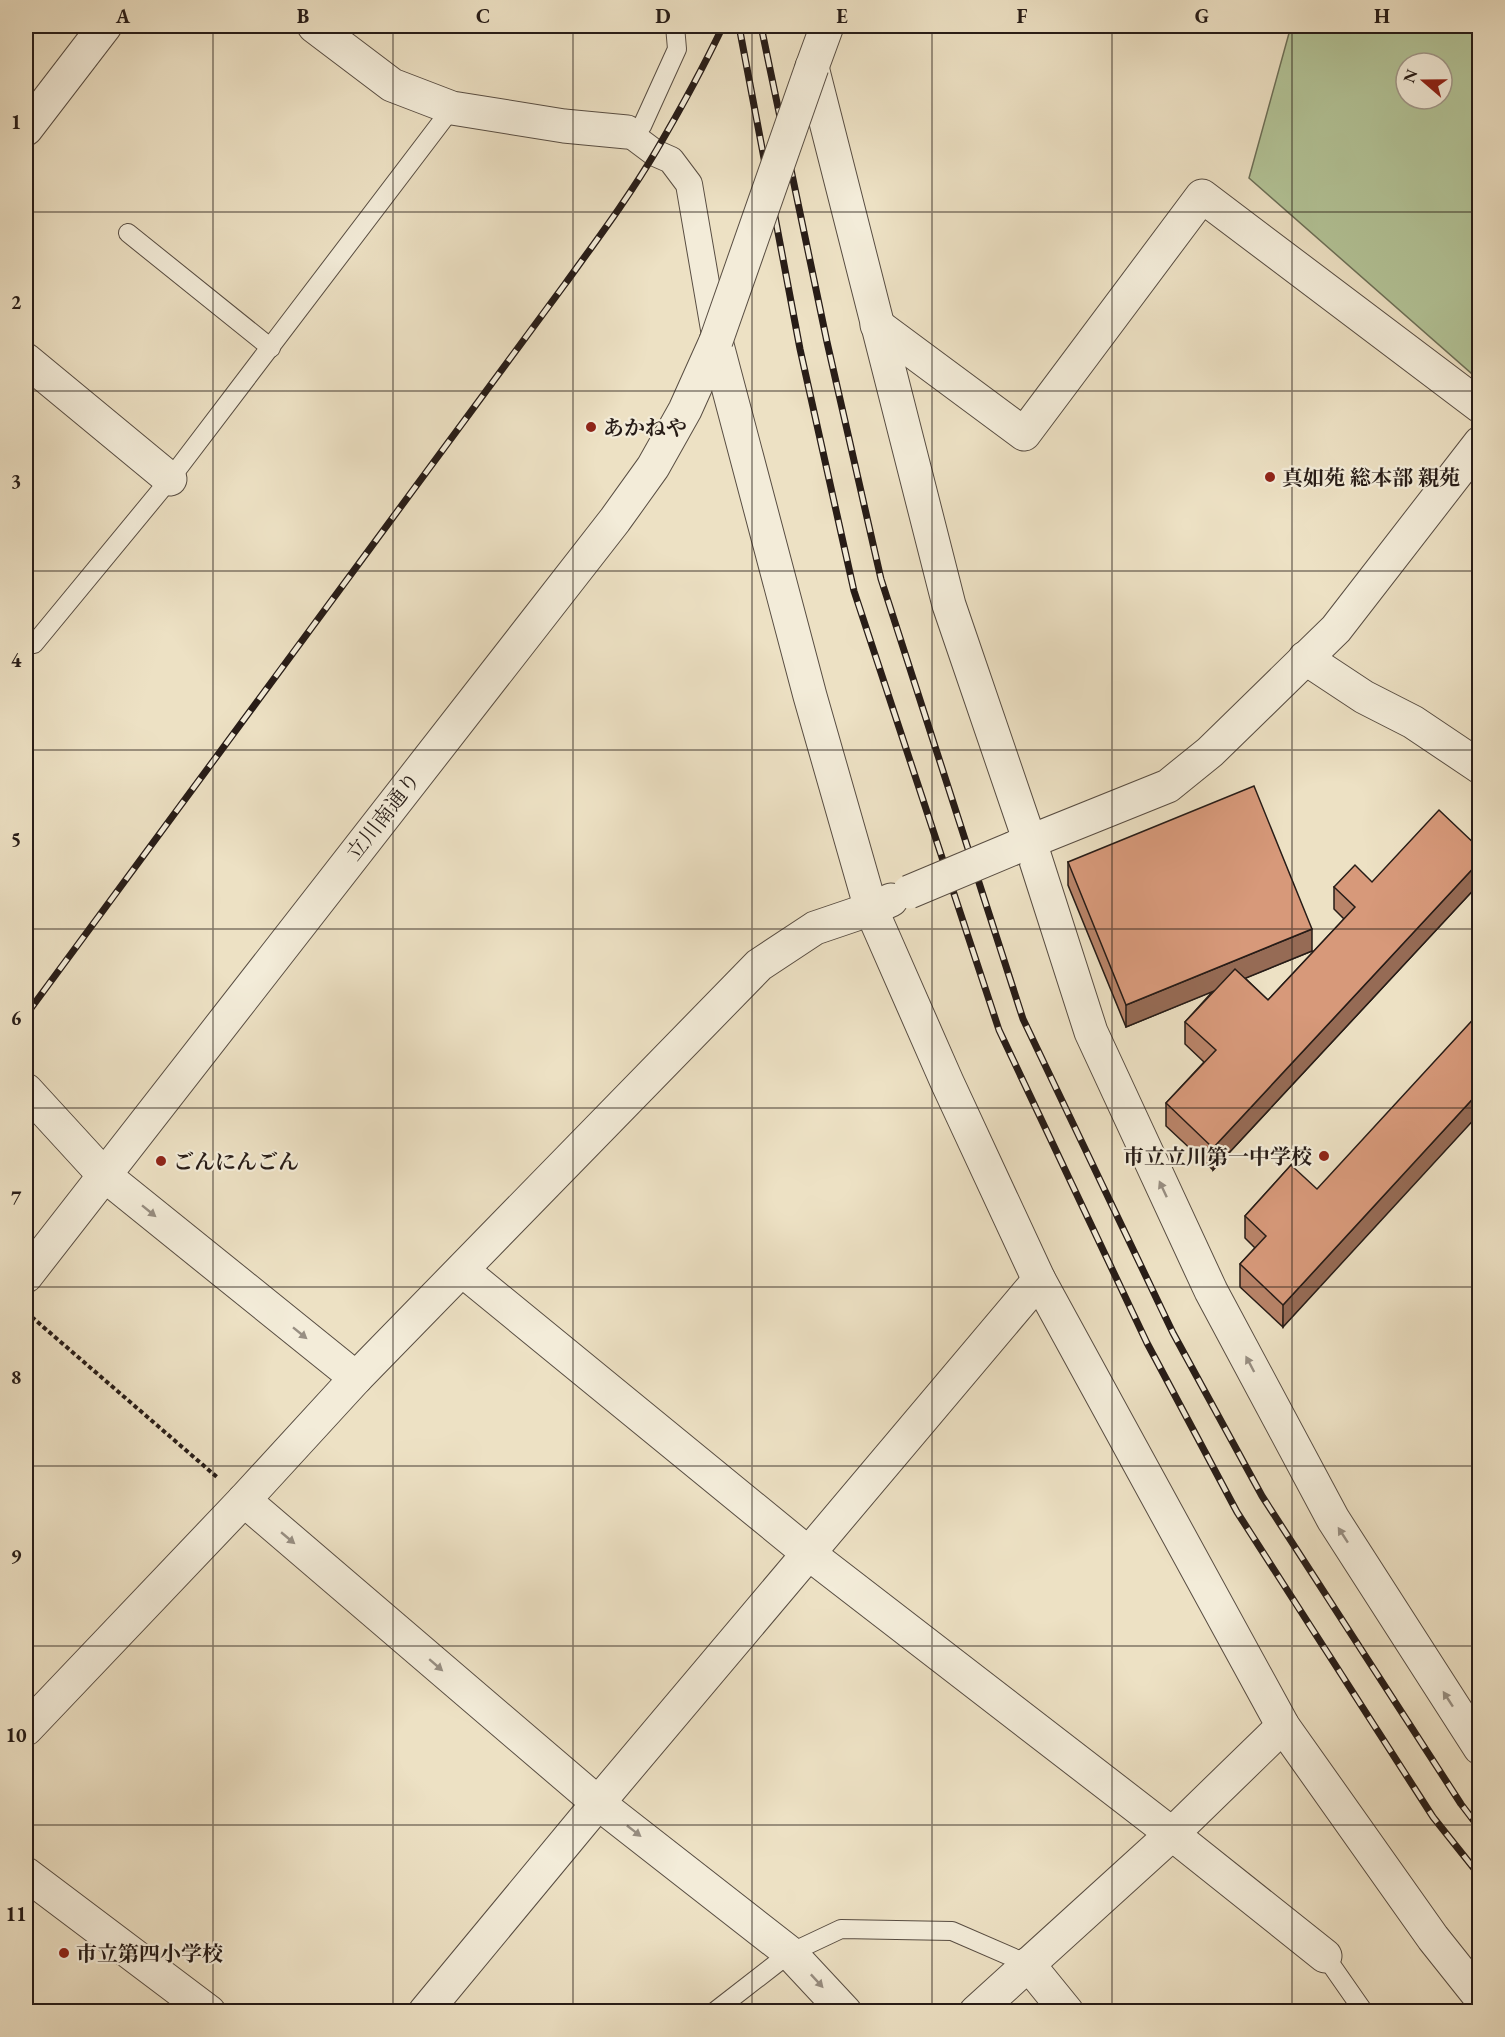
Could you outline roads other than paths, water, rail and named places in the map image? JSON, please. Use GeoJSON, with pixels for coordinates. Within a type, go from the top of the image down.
{"type":"FeatureCollection","features":[{"type":"Feature","properties":{"kind":"street"},"geometry":{"type":"LineString","coordinates":[[26,129],[105,26]]}},
{"type":"Feature","properties":{"kind":"street"},"geometry":{"type":"LineString","coordinates":[[314,26],[392,85],[452,108],[564,126],[627,132],[655,153],[671,160],[689,184],[716,341],[810,696],[872,909],[947,1082],[1039,1280],[1283,1726],[1433,1938],[1479,1997]]}},
{"type":"Feature","properties":{"kind":"street"},"geometry":{"type":"LineString","coordinates":[[827,26],[812,67],[950,605],[1022,845],[1091,1032],[1210,1291],[1333,1518],[1479,1748]]}},
{"type":"Feature","properties":{"kind":"street","name":"立川南通り"},"geometry":{"type":"LineString","coordinates":[[26,1276],[103,1174],[615,520],[653,467],[685,410],[716,341],[812,67]]}},
{"type":"Feature","properties":{"kind":"street"},"geometry":{"type":"LineString","coordinates":[[877,325],[1024,434],[1202,196],[1479,406]]}},
{"type":"Feature","properties":{"kind":"street"},"geometry":{"type":"LineString","coordinates":[[26,360],[170,479]]}},
{"type":"Feature","properties":{"kind":"street"},"geometry":{"type":"LineString","coordinates":[[26,1729],[244,1500],[356,1378],[759,965],[815,928],[872,909],[1168,786],[1210,752],[1336,629],[1479,443]]}},
{"type":"Feature","properties":{"kind":"street"},"geometry":{"type":"LineString","coordinates":[[1305,658],[1364,697],[1413,722],[1479,767]]}},
{"type":"Feature","properties":{"kind":"street"},"geometry":{"type":"LineString","coordinates":[[26,1090],[103,1174],[356,1378]]}},
{"type":"Feature","properties":{"kind":"street"},"geometry":{"type":"LineString","coordinates":[[462,1270],[808,1553],[1172,1834],[1325,1956]]}},
{"type":"Feature","properties":{"kind":"street"},"geometry":{"type":"LineString","coordinates":[[425,2012],[1039,1280]]}},
{"type":"Feature","properties":{"kind":"street"},"geometry":{"type":"LineString","coordinates":[[244,1500],[598,1803],[790,1953],[845,2012]]}},
{"type":"Feature","properties":{"kind":"street"},"geometry":{"type":"LineString","coordinates":[[976,2012],[1172,1834],[1283,1726]]}},
{"type":"Feature","properties":{"kind":"street"},"geometry":{"type":"LineString","coordinates":[[26,1874],[209,2012]]}},
{"type":"Feature","properties":{"kind":"street"},"geometry":{"type":"LineString","coordinates":[[1029,1965],[1067,2012]]}},
{"type":"Feature","properties":{"kind":"lane"},"geometry":{"type":"LineString","coordinates":[[627,132],[642,126],[677,49],[675,26]]}},
{"type":"Feature","properties":{"kind":"lane"},"geometry":{"type":"LineString","coordinates":[[26,637],[34,644],[170,479],[452,108]]}},
{"type":"Feature","properties":{"kind":"lane"},"geometry":{"type":"LineString","coordinates":[[128,233],[271,348]]}},
{"type":"Feature","properties":{"kind":"lane"},"geometry":{"type":"LineString","coordinates":[[714,2012],[790,1953],[841,1929],[952,1931],[1029,1965]]}},
{"type":"Feature","properties":{"kind":"lane"},"geometry":{"type":"LineString","coordinates":[[1325,1956],[1365,2012]]}},
{"type":"Feature","properties":{"kind":"railway"},"geometry":{"type":"LineString","coordinates":[[26,1015],[612,219],[665,136],[723,26]]}},
{"type":"Feature","properties":{"kind":"railway"},"geometry":{"type":"LineString","coordinates":[[739,26],[800,349],[854,591],[999,1030],[1147,1343],[1237,1512],[1433,1817],[1480,1876]]}},
{"type":"Feature","properties":{"kind":"railway"},"geometry":{"type":"LineString","coordinates":[[761,26],[827,342],[881,579],[1023,1019],[1173,1333],[1262,1496],[1461,1804],[1480,1829]]}},
{"type":"Feature","properties":{"kind":"place","name":"あかねや"},"geometry":{"type":"Point","coordinates":[591,427]}},
{"type":"Feature","properties":{"kind":"place","name":"真如苑 総本部 親苑"},"geometry":{"type":"Point","coordinates":[1270,477]}},
{"type":"Feature","properties":{"kind":"place","name":"市立立川第一中学校"},"geometry":{"type":"Point","coordinates":[1324,1156]}},
{"type":"Feature","properties":{"kind":"place","name":"ごんにんごん"},"geometry":{"type":"Point","coordinates":[161,1161]}},
{"type":"Feature","properties":{"kind":"place","name":"市立第四小学校"},"geometry":{"type":"Point","coordinates":[64,1953]}}]}
